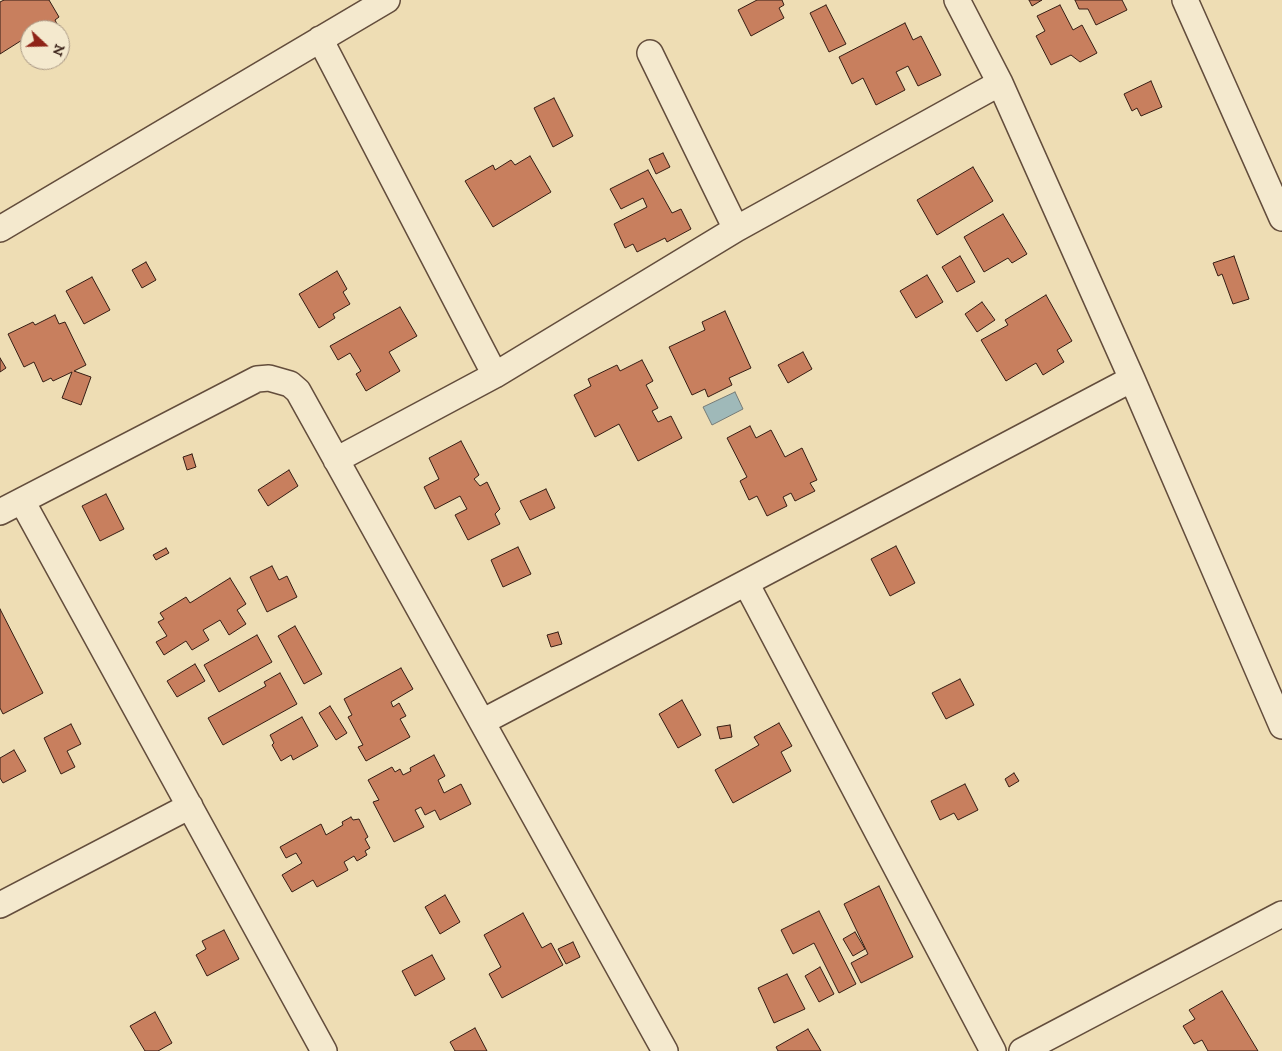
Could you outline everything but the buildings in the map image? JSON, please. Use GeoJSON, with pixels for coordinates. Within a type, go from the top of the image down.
{"type":"FeatureCollection","features":[{"type":"Feature","properties":{"kind":"street"},"geometry":{"type":"LineString","coordinates":[[2,224],[387,0]]}},
{"type":"Feature","properties":{"kind":"street"},"geometry":{"type":"LineString","coordinates":[[957,0],[1000,83],[1132,379],[1282,726]]}},
{"type":"Feature","properties":{"kind":"street"},"geometry":{"type":"LineString","coordinates":[[1185,0],[1282,218]]}},
{"type":"Feature","properties":{"kind":"street"},"geometry":{"type":"LineString","coordinates":[[320,39],[495,375]]}},
{"type":"Feature","properties":{"kind":"street"},"geometry":{"type":"LineString","coordinates":[[650,53],[736,229]]}},
{"type":"Feature","properties":{"kind":"street"},"geometry":{"type":"LineString","coordinates":[[336,460],[495,375],[736,229],[1000,83]]}},
{"type":"Feature","properties":{"kind":"street"},"geometry":{"type":"LineString","coordinates":[[0,512],[257,378],[280,380],[290,384],[298,391],[665,1051]]}},
{"type":"Feature","properties":{"kind":"street"},"geometry":{"type":"LineString","coordinates":[[482,722],[1132,379]]}},
{"type":"Feature","properties":{"kind":"street"},"geometry":{"type":"LineString","coordinates":[[22,501],[324,1051]]}},
{"type":"Feature","properties":{"kind":"street"},"geometry":{"type":"LineString","coordinates":[[746,583],[993,1051]]}},
{"type":"Feature","properties":{"kind":"street"},"geometry":{"type":"LineString","coordinates":[[0,906],[190,806]]}},
{"type":"Feature","properties":{"kind":"street"},"geometry":{"type":"LineString","coordinates":[[1022,1051],[1282,914]]}},
{"type":"Feature","properties":{"kind":"water"},"geometry":{"type":"Polygon","coordinates":[[[735,392],[743,409],[712,425],[703,407],[735,392]]]}}]}
